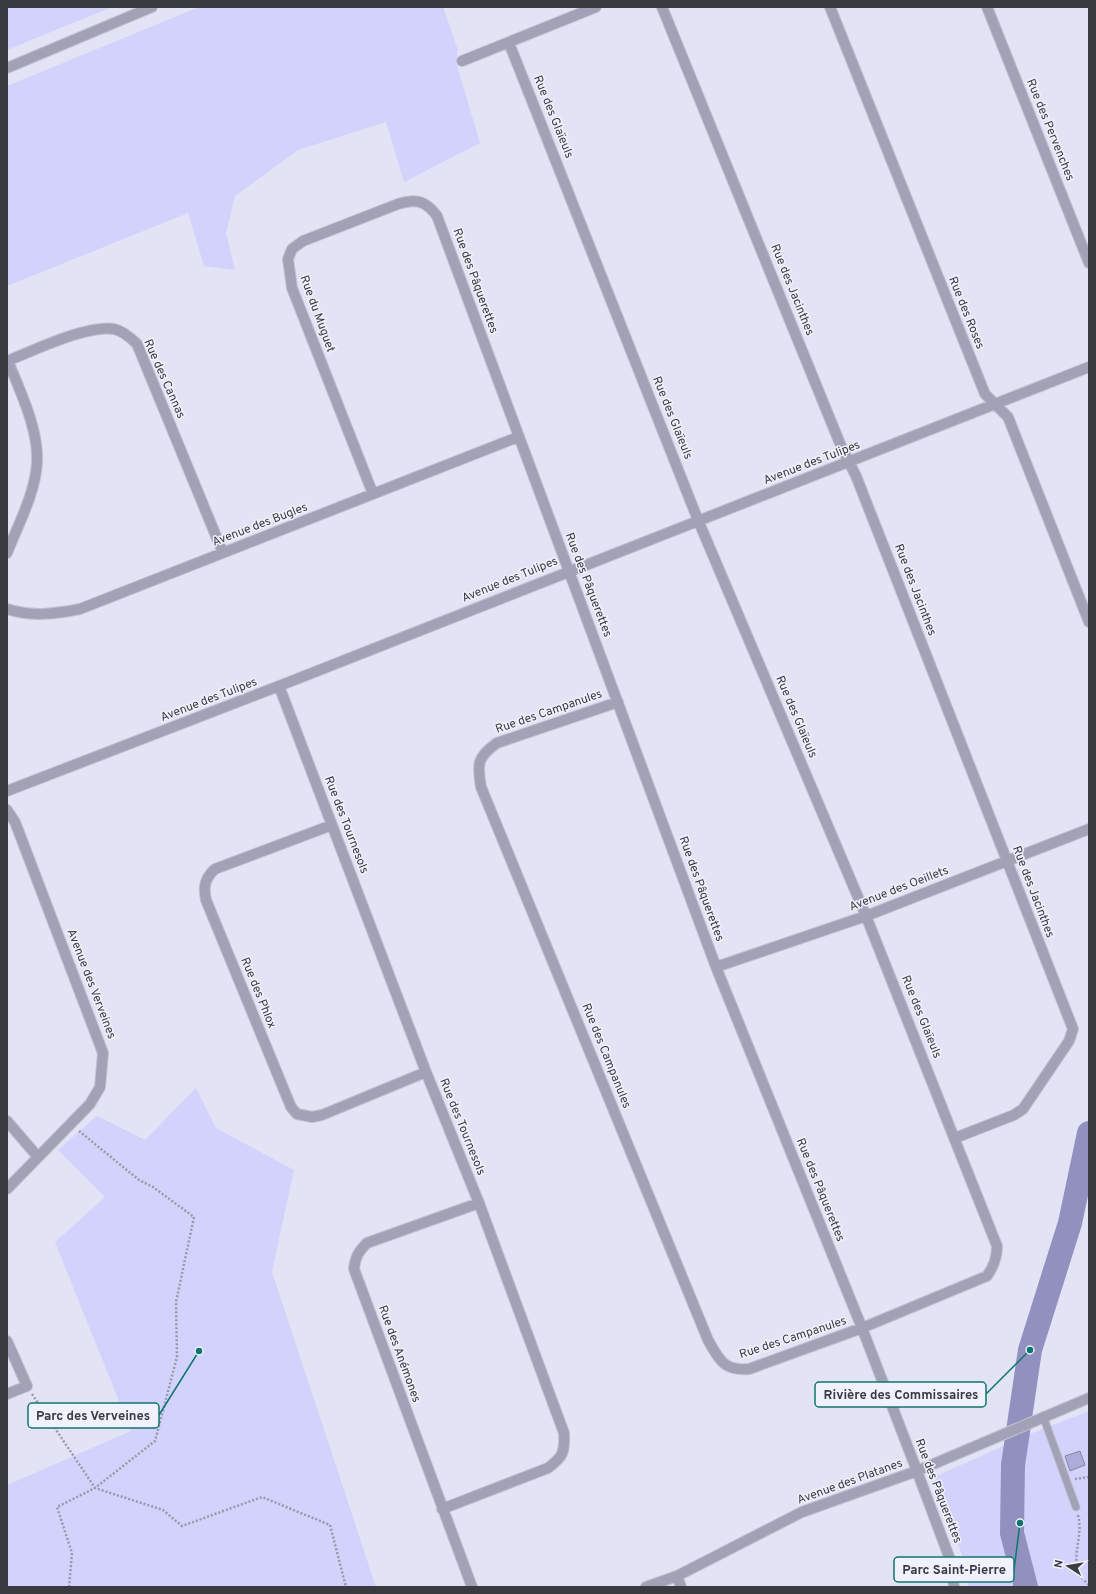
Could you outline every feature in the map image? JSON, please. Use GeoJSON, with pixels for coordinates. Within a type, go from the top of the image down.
{"type":"FeatureCollection","features":[{"type":"Feature","properties":{"kind":"street"},"geometry":{"type":"LineString","coordinates":[[7,68],[152,7]]}},
{"type":"Feature","properties":{"kind":"street"},"geometry":{"type":"LineString","coordinates":[[462,61],[596,7]]}},
{"type":"Feature","properties":{"kind":"street","name":"Rue des Jacinthes"},"geometry":{"type":"LineString","coordinates":[[662,7],[850,462],[1072,1029],[1069,1041],[1023,1109],[1014,1115],[955,1138]]}},
{"type":"Feature","properties":{"kind":"street","name":"Rue des Roses"},"geometry":{"type":"LineString","coordinates":[[830,7],[985,394],[1008,416],[1089,622]]}},
{"type":"Feature","properties":{"kind":"street","name":"Rue des Pervenches"},"geometry":{"type":"LineString","coordinates":[[987,7],[1089,263]]}},
{"type":"Feature","properties":{"kind":"street","name":"Rue des Glaïeuls"},"geometry":{"type":"LineString","coordinates":[[509,42],[698,520],[866,916],[997,1246],[997,1256],[994,1267],[987,1276],[862,1328]]}},
{"type":"Feature","properties":{"kind":"street","name":"Rue du Muguet"},"geometry":{"type":"LineString","coordinates":[[373,494],[292,288],[288,259],[292,249],[302,241],[410,200],[421,202]]}},
{"type":"Feature","properties":{"kind":"street","name":"Rue des Pâquerettes"},"geometry":{"type":"LineString","coordinates":[[421,202],[430,207],[437,216],[716,968],[862,1328],[952,1562],[954,1587]]}},
{"type":"Feature","properties":{"kind":"street","name":"Rue des Cannas"},"geometry":{"type":"LineString","coordinates":[[8,361],[87,330],[114,329],[127,335],[137,344],[223,553]]}},
{"type":"Feature","properties":{"kind":"street"},"geometry":{"type":"LineString","coordinates":[[7,553],[31,493],[37,463],[32,421],[8,361]]}},
{"type":"Feature","properties":{"kind":"street","name":"Avenue des Tulipes"},"geometry":{"type":"LineString","coordinates":[[7,791],[279,686],[1089,367]]}},
{"type":"Feature","properties":{"kind":"street","name":"Avenue des Bugles"},"geometry":{"type":"LineString","coordinates":[[7,609],[35,615],[80,609],[518,437]]}},
{"type":"Feature","properties":{"kind":"street","name":"Rue des Tournesols"},"geometry":{"type":"LineString","coordinates":[[279,686],[426,1072],[479,1203],[564,1433],[565,1445],[559,1460],[548,1468],[442,1509]]}},
{"type":"Feature","properties":{"kind":"street","name":"Rue des Campanules"},"geometry":{"type":"LineString","coordinates":[[618,702],[497,743],[485,751],[479,761],[481,787],[708,1340],[716,1356],[736,1370],[749,1369],[862,1328]]}},
{"type":"Feature","properties":{"kind":"street","name":"Avenue des Verveines"},"geometry":{"type":"LineString","coordinates":[[7,810],[15,822],[103,1053],[100,1087],[90,1104],[7,1189]]}},
{"type":"Feature","properties":{"kind":"street","name":"Rue des Phlox"},"geometry":{"type":"LineString","coordinates":[[332,825],[215,869],[208,875],[204,884],[206,900],[288,1099],[297,1114],[312,1117],[322,1115],[426,1072]]}},
{"type":"Feature","properties":{"kind":"street","name":"Avenue des Oeillets"},"geometry":{"type":"LineString","coordinates":[[716,968],[866,916],[1089,829]]}},
{"type":"Feature","properties":{"kind":"street"},"geometry":{"type":"LineString","coordinates":[[7,1121],[38,1157]]}},
{"type":"Feature","properties":{"kind":"street","name":"Rue des Anémones"},"geometry":{"type":"LineString","coordinates":[[472,1587],[356,1276],[354,1259],[367,1243],[479,1203]]}},
{"type":"Feature","properties":{"kind":"street"},"geometry":{"type":"LineString","coordinates":[[7,1341],[27,1386],[7,1394]]}},
{"type":"Feature","properties":{"kind":"street","name":"Avenue des Platanes"},"geometry":{"type":"LineString","coordinates":[[646,1587],[677,1576],[802,1512],[917,1471],[1043,1416],[1089,1398]]}},
{"type":"Feature","properties":{"kind":"street"},"geometry":{"type":"LineString","coordinates":[[677,1576],[681,1587]]}},
{"type":"Feature","properties":{"kind":"lane"},"geometry":{"type":"LineString","coordinates":[[1043,1416],[1076,1507]]}},
{"type":"Feature","properties":{"kind":"path"},"geometry":{"type":"LineString","coordinates":[[69,1587],[72,1553],[57,1507],[95,1488],[154,1441],[177,1357],[176,1302],[194,1217],[153,1187],[139,1180],[79,1131]]}},
{"type":"Feature","properties":{"kind":"path"},"geometry":{"type":"LineString","coordinates":[[27,1386],[95,1488],[163,1510],[182,1526],[262,1497],[330,1525],[346,1587]]}},
{"type":"Feature","properties":{"kind":"path"},"geometry":{"type":"LineString","coordinates":[[1076,1507],[1080,1524],[1075,1559],[1084,1580],[1089,1585]]}},
{"type":"Feature","properties":{"kind":"shaded area"},"geometry":{"type":"Polygon","coordinates":[[[7,7],[112,7],[7,50],[7,7]]]}},
{"type":"Feature","properties":{"kind":"shaded area"},"geometry":{"type":"Polygon","coordinates":[[[199,7],[443,7],[458,50],[456,62],[480,143],[404,182],[386,122],[298,150],[235,196],[226,233],[235,270],[204,266],[188,213],[7,286],[7,86],[199,7]]]}},
{"type":"Feature","properties":{"kind":"shaded area"},"geometry":{"type":"Polygon","coordinates":[[[196,1088],[216,1128],[294,1170],[272,1272],[376,1587],[7,1587],[7,1485],[131,1431],[55,1242],[105,1197],[58,1150],[97,1116],[145,1140],[196,1088]]]}},
{"type":"Feature","properties":{"kind":"shaded area"},"geometry":{"type":"Polygon","coordinates":[[[1089,1411],[1089,1587],[968,1587],[967,1569],[934,1477],[1030,1434],[1089,1411]]]}},
{"type":"Feature","properties":{"kind":"building"},"geometry":{"type":"Polygon","coordinates":[[[1080,1451],[1085,1465],[1070,1471],[1065,1456],[1080,1451]]]}},
{"type":"Feature","properties":{"kind":"waterway"},"geometry":{"type":"LineString","coordinates":[[1026,1587],[1012,1533],[1013,1465],[1030,1350],[1070,1223],[1089,1133]]}},
{"type":"Feature","properties":{"kind":"place","name":"Rivière des Commissaires"},"geometry":{"type":"Point","coordinates":[1030,1350]}},
{"type":"Feature","properties":{"kind":"place","name":"Parc des Verveines"},"geometry":{"type":"Point","coordinates":[199,1351]}},
{"type":"Feature","properties":{"kind":"place","name":"Parc Saint-Pierre"},"geometry":{"type":"Point","coordinates":[1020,1523]}}]}
